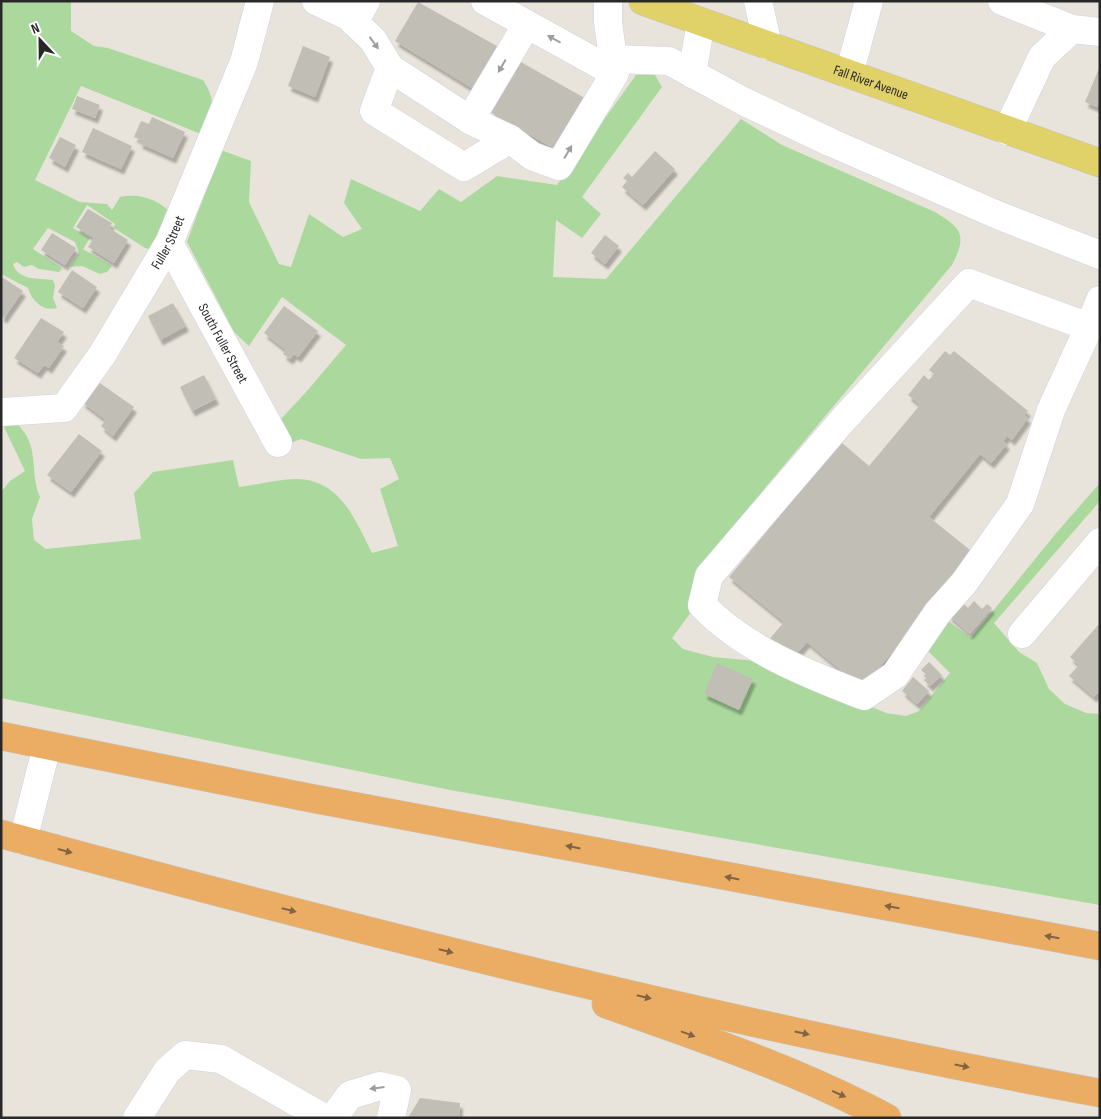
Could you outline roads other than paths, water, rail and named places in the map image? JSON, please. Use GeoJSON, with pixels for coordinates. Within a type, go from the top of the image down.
{"type":"FeatureCollection","features":[{"type":"Feature","properties":{"kind":"highway"},"geometry":{"type":"LineString","coordinates":[[1,736],[310,798],[1100,946]]}},
{"type":"Feature","properties":{"kind":"highway"},"geometry":{"type":"LineString","coordinates":[[12,837],[494,963],[752,1022],[1100,1093]]}},
{"type":"Feature","properties":{"kind":"highway"},"geometry":{"type":"LineString","coordinates":[[494,963],[765,1062],[831,1090],[887,1118]]}},
{"type":"Feature","properties":{"kind":"main road","name":"Fall River Avenue"},"geometry":{"type":"LineString","coordinates":[[642,1],[1100,164]]}},
{"type":"Feature","properties":{"kind":"street","name":"Fuller Street"},"geometry":{"type":"LineString","coordinates":[[1,412],[64,408],[102,355],[169,243],[244,62],[260,1]]}},
{"type":"Feature","properties":{"kind":"street"},"geometry":{"type":"LineString","coordinates":[[316,1],[348,16],[360,12],[373,40],[390,68],[470,120],[510,139],[532,156],[560,166],[615,73],[603,60]]}},
{"type":"Feature","properties":{"kind":"street"},"geometry":{"type":"LineString","coordinates":[[485,1],[527,24],[603,60],[680,67],[788,123],[875,162],[1100,256]]}},
{"type":"Feature","properties":{"kind":"street"},"geometry":{"type":"LineString","coordinates":[[603,60],[608,22],[608,1]]}},
{"type":"Feature","properties":{"kind":"street"},"geometry":{"type":"LineString","coordinates":[[758,1],[768,46]]}},
{"type":"Feature","properties":{"kind":"street"},"geometry":{"type":"LineString","coordinates":[[849,74],[869,1]]}},
{"type":"Feature","properties":{"kind":"street"},"geometry":{"type":"LineString","coordinates":[[1002,1],[1072,29],[1100,32]]}},
{"type":"Feature","properties":{"kind":"street"},"geometry":{"type":"LineString","coordinates":[[680,67],[701,22]]}},
{"type":"Feature","properties":{"kind":"street"},"geometry":{"type":"LineString","coordinates":[[470,120],[527,24]]}},
{"type":"Feature","properties":{"kind":"street"},"geometry":{"type":"LineString","coordinates":[[1007,131],[1042,57],[1072,29]]}},
{"type":"Feature","properties":{"kind":"street"},"geometry":{"type":"LineString","coordinates":[[390,68],[374,111],[464,168],[510,139]]}},
{"type":"Feature","properties":{"kind":"street","name":"South Fuller Street"},"geometry":{"type":"LineString","coordinates":[[169,243],[278,444]]}},
{"type":"Feature","properties":{"kind":"street"},"geometry":{"type":"LineString","coordinates":[[1088,327],[969,283],[842,421],[709,576],[702,605],[720,624],[774,656],[819,679],[864,696],[895,675],[938,612],[964,583],[1020,504],[1051,410],[1088,327],[1100,300]]}},
{"type":"Feature","properties":{"kind":"street"},"geometry":{"type":"LineString","coordinates":[[1022,634],[1100,542]]}},
{"type":"Feature","properties":{"kind":"street"},"geometry":{"type":"LineString","coordinates":[[12,837],[47,746]]}},
{"type":"Feature","properties":{"kind":"street"},"geometry":{"type":"LineString","coordinates":[[138,1118],[166,1071],[185,1054],[221,1059],[324,1118]]}},
{"type":"Feature","properties":{"kind":"street"},"geometry":{"type":"LineString","coordinates":[[333,1118],[350,1094],[380,1086],[397,1090],[391,1118]]}}]}
